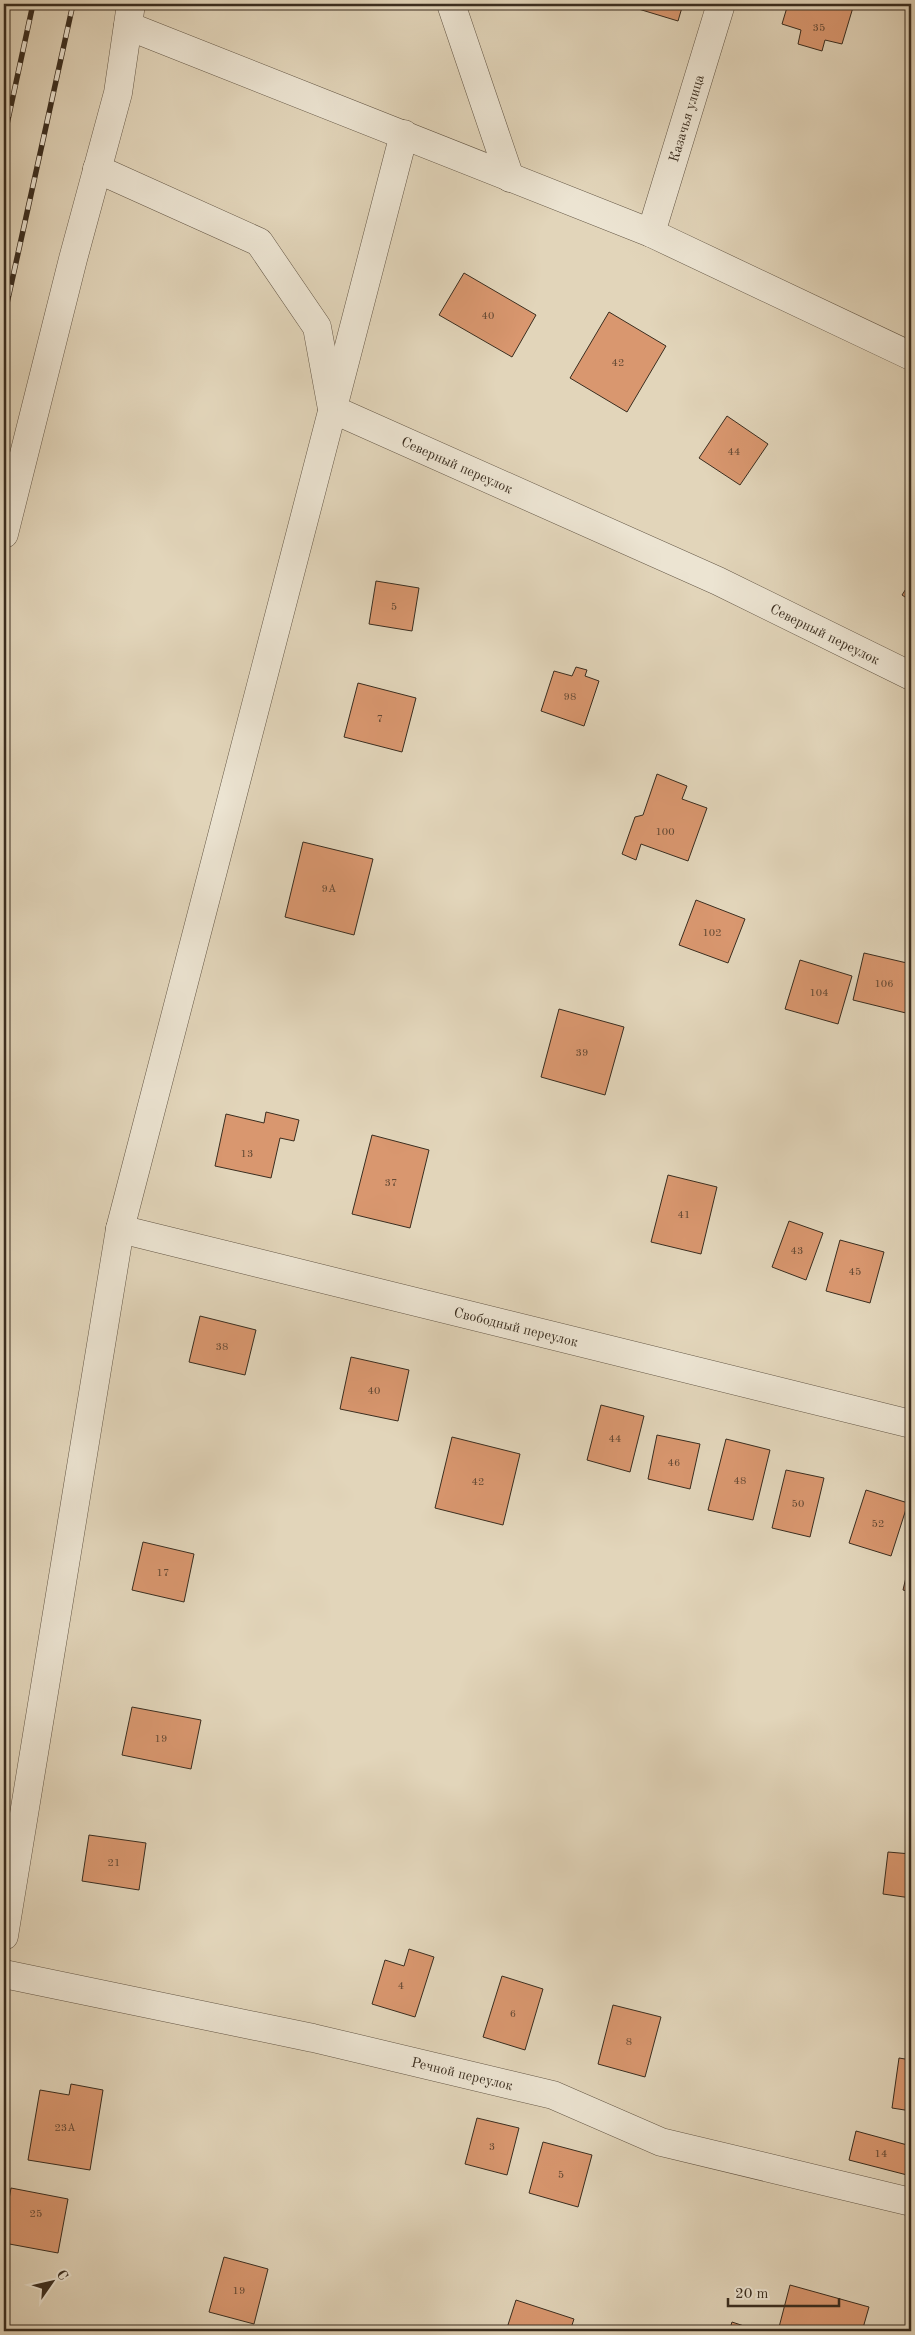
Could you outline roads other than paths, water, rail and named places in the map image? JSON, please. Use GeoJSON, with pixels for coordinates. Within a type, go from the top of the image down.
{"type":"FeatureCollection","features":[{"type":"Feature","properties":{"kind":"street"},"geometry":{"type":"LineString","coordinates":[[451,4],[510,178]]}},
{"type":"Feature","properties":{"kind":"street","name":"Казачья улица"},"geometry":{"type":"LineString","coordinates":[[651,233],[721,4]]}},
{"type":"Feature","properties":{"kind":"street"},"geometry":{"type":"LineString","coordinates":[[4,534],[118,93],[129,15],[404,134],[651,233],[911,356]]}},
{"type":"Feature","properties":{"kind":"street"},"geometry":{"type":"LineString","coordinates":[[4,1936],[120,1229],[404,134]]}},
{"type":"Feature","properties":{"kind":"street"},"geometry":{"type":"LineString","coordinates":[[97,169],[259,242],[316,327],[332,409]]}},
{"type":"Feature","properties":{"kind":"street","name":"Северный переулок"},"geometry":{"type":"LineString","coordinates":[[332,409],[718,581],[911,676]]}},
{"type":"Feature","properties":{"kind":"street","name":"Свободный переулок"},"geometry":{"type":"LineString","coordinates":[[120,1229],[911,1424]]}},
{"type":"Feature","properties":{"kind":"street","name":"Речной переулок"},"geometry":{"type":"LineString","coordinates":[[4,1974],[313,2038],[553,2095],[661,2142],[911,2202]]}},
{"type":"Feature","properties":{"kind":"railway"},"geometry":{"type":"LineString","coordinates":[[4,138],[33,4]]}},
{"type":"Feature","properties":{"kind":"railway"},"geometry":{"type":"LineString","coordinates":[[4,317],[73,4]]}}]}
